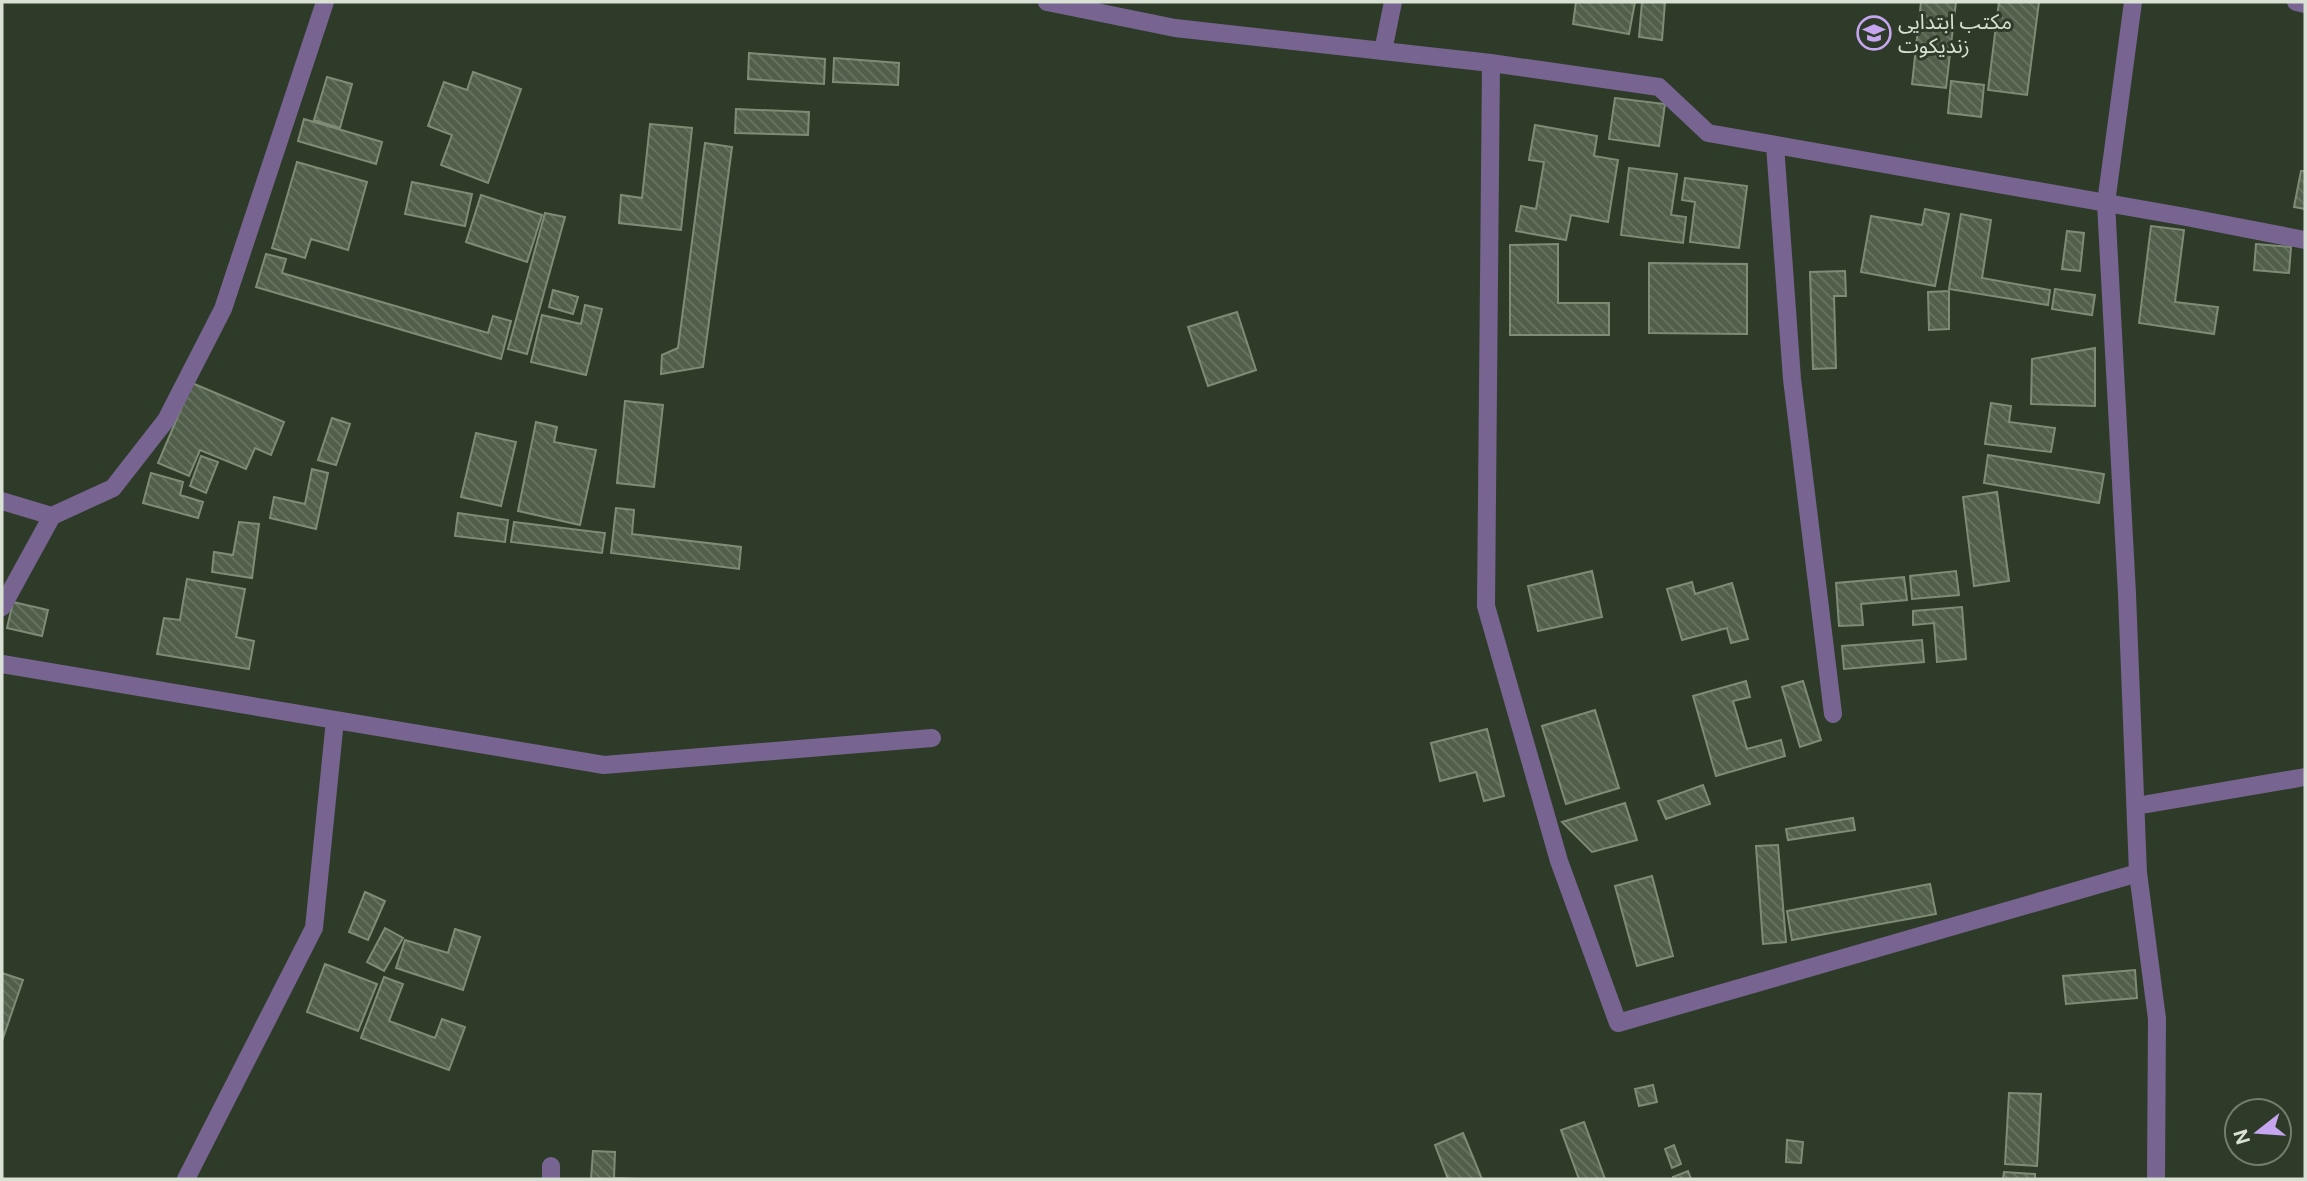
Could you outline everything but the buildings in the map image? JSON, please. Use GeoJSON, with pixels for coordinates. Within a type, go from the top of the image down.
{"type":"FeatureCollection","features":[{"type":"Feature","properties":{"kind":"street"},"geometry":{"type":"LineString","coordinates":[[2,607],[52,516],[113,488],[166,420],[223,309],[326,2]]}},
{"type":"Feature","properties":{"kind":"street"},"geometry":{"type":"LineString","coordinates":[[1047,2],[1175,28],[1491,63],[1660,87],[1708,133],[2305,240]]}},
{"type":"Feature","properties":{"kind":"street"},"geometry":{"type":"LineString","coordinates":[[1383,51],[1393,2]]}},
{"type":"Feature","properties":{"kind":"street"},"geometry":{"type":"LineString","coordinates":[[2133,2],[2106,203],[2127,594],[2138,873],[2157,1019],[2156,1179]]}},
{"type":"Feature","properties":{"kind":"street"},"geometry":{"type":"LineString","coordinates":[[2296,2],[2305,4]]}},
{"type":"Feature","properties":{"kind":"street"},"geometry":{"type":"LineString","coordinates":[[1491,63],[1486,606],[1559,861],[1618,1023],[2138,873]]}},
{"type":"Feature","properties":{"kind":"street"},"geometry":{"type":"LineString","coordinates":[[1775,145],[1792,379],[1833,714]]}},
{"type":"Feature","properties":{"kind":"street"},"geometry":{"type":"LineString","coordinates":[[2,501],[52,516]]}},
{"type":"Feature","properties":{"kind":"street"},"geometry":{"type":"LineString","coordinates":[[2,663],[604,765],[932,738]]}},
{"type":"Feature","properties":{"kind":"street"},"geometry":{"type":"LineString","coordinates":[[186,1179],[314,928],[335,720]]}},
{"type":"Feature","properties":{"kind":"street"},"geometry":{"type":"LineString","coordinates":[[2136,806],[2305,777]]}},
{"type":"Feature","properties":{"kind":"place","name":"مکتب ابتدایی زندیکوت"},"geometry":{"type":"Point","coordinates":[1874,33]}}]}
